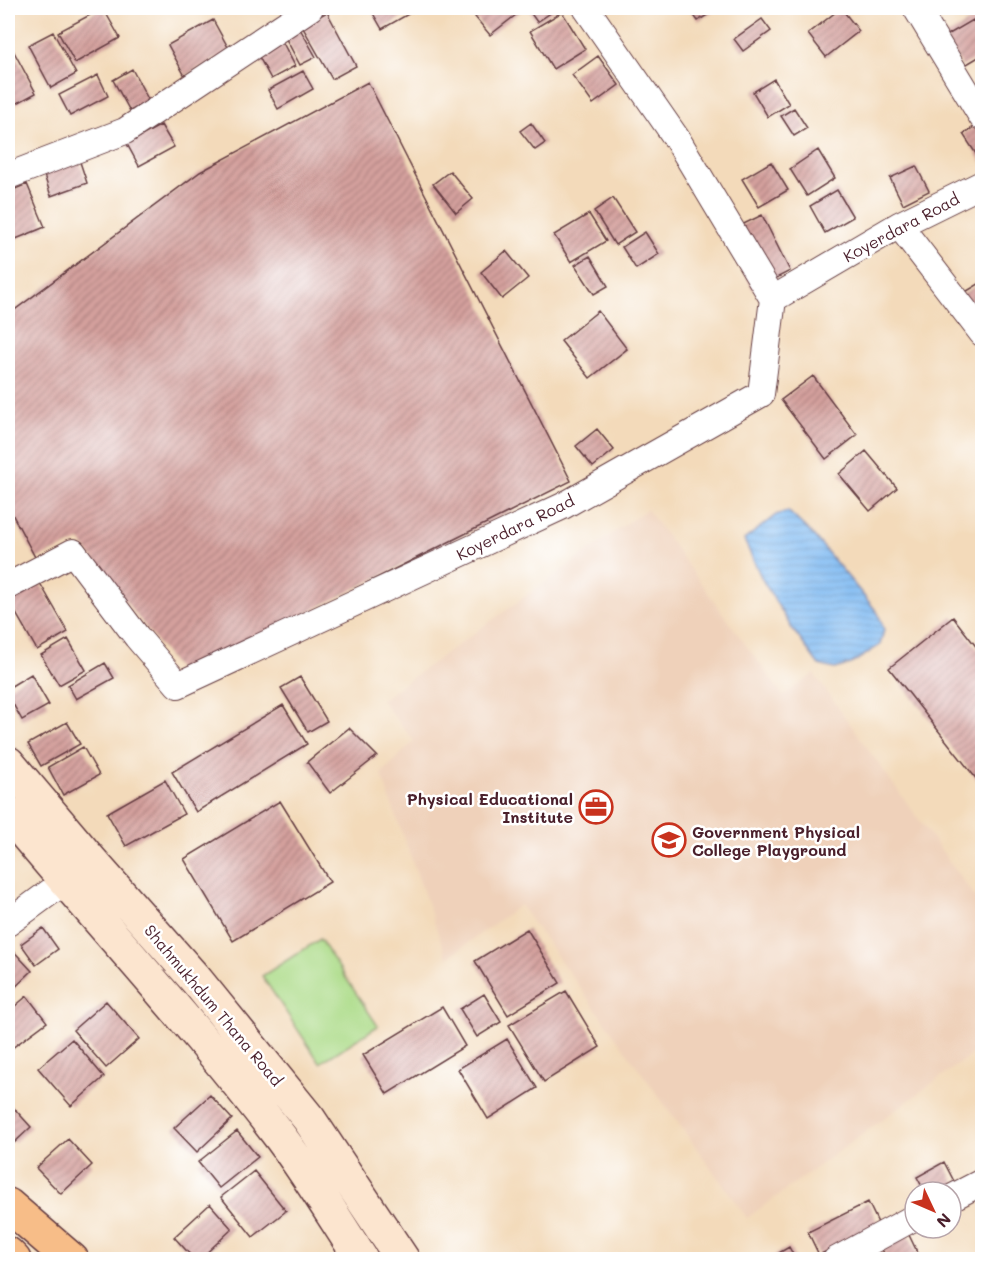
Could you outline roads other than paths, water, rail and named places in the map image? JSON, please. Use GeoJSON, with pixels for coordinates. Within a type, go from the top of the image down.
{"type":"FeatureCollection","features":[{"type":"Feature","properties":{"kind":"main road","name":"Shahmukhdum Thana Road"},"geometry":{"type":"LineString","coordinates":[[8,763],[196,981],[309,1119],[403,1260]]}},
{"type":"Feature","properties":{"kind":"main road","name":"Shahmukhdum Thana Road"},"geometry":{"type":"LineString","coordinates":[[8,813],[64,882],[171,1002],[282,1139],[362,1260]]}},
{"type":"Feature","properties":{"kind":"main road"},"geometry":{"type":"LineString","coordinates":[[8,1205],[72,1260]]}},
{"type":"Feature","properties":{"kind":"main road"},"geometry":{"type":"LineString","coordinates":[[8,1254],[14,1260]]}},
{"type":"Feature","properties":{"kind":"street"},"geometry":{"type":"LineString","coordinates":[[8,177],[125,131],[310,8]]}},
{"type":"Feature","properties":{"kind":"street"},"geometry":{"type":"LineString","coordinates":[[586,8],[677,139],[773,298]]}},
{"type":"Feature","properties":{"kind":"street"},"geometry":{"type":"LineString","coordinates":[[916,8],[982,117]]}},
{"type":"Feature","properties":{"kind":"street","name":"Koyerdara Road"},"geometry":{"type":"LineString","coordinates":[[8,586],[73,552],[137,637],[178,685],[563,506],[760,394],[773,298],[898,225],[982,184]]}},
{"type":"Feature","properties":{"kind":"street"},"geometry":{"type":"LineString","coordinates":[[898,225],[982,333]]}},
{"type":"Feature","properties":{"kind":"street"},"geometry":{"type":"LineString","coordinates":[[8,923],[91,861]]}},
{"type":"Feature","properties":{"kind":"street"},"geometry":{"type":"LineString","coordinates":[[963,1192],[982,1182]]}},
{"type":"Feature","properties":{"kind":"street"},"geometry":{"type":"LineString","coordinates":[[836,1260],[903,1224]]}},
{"type":"Feature","properties":{"kind":"water"},"geometry":{"type":"Polygon","coordinates":[[[788,511],[814,536],[878,613],[884,630],[880,645],[851,664],[835,669],[819,665],[793,630],[763,581],[744,540],[776,515],[788,511]]]}},
{"type":"Feature","properties":{"kind":"place","name":"Physical Educational Institute"},"geometry":{"type":"Point","coordinates":[596,807]}},
{"type":"Feature","properties":{"kind":"place","name":"Government Physical College Playground"},"geometry":{"type":"Point","coordinates":[669,840]}}]}
